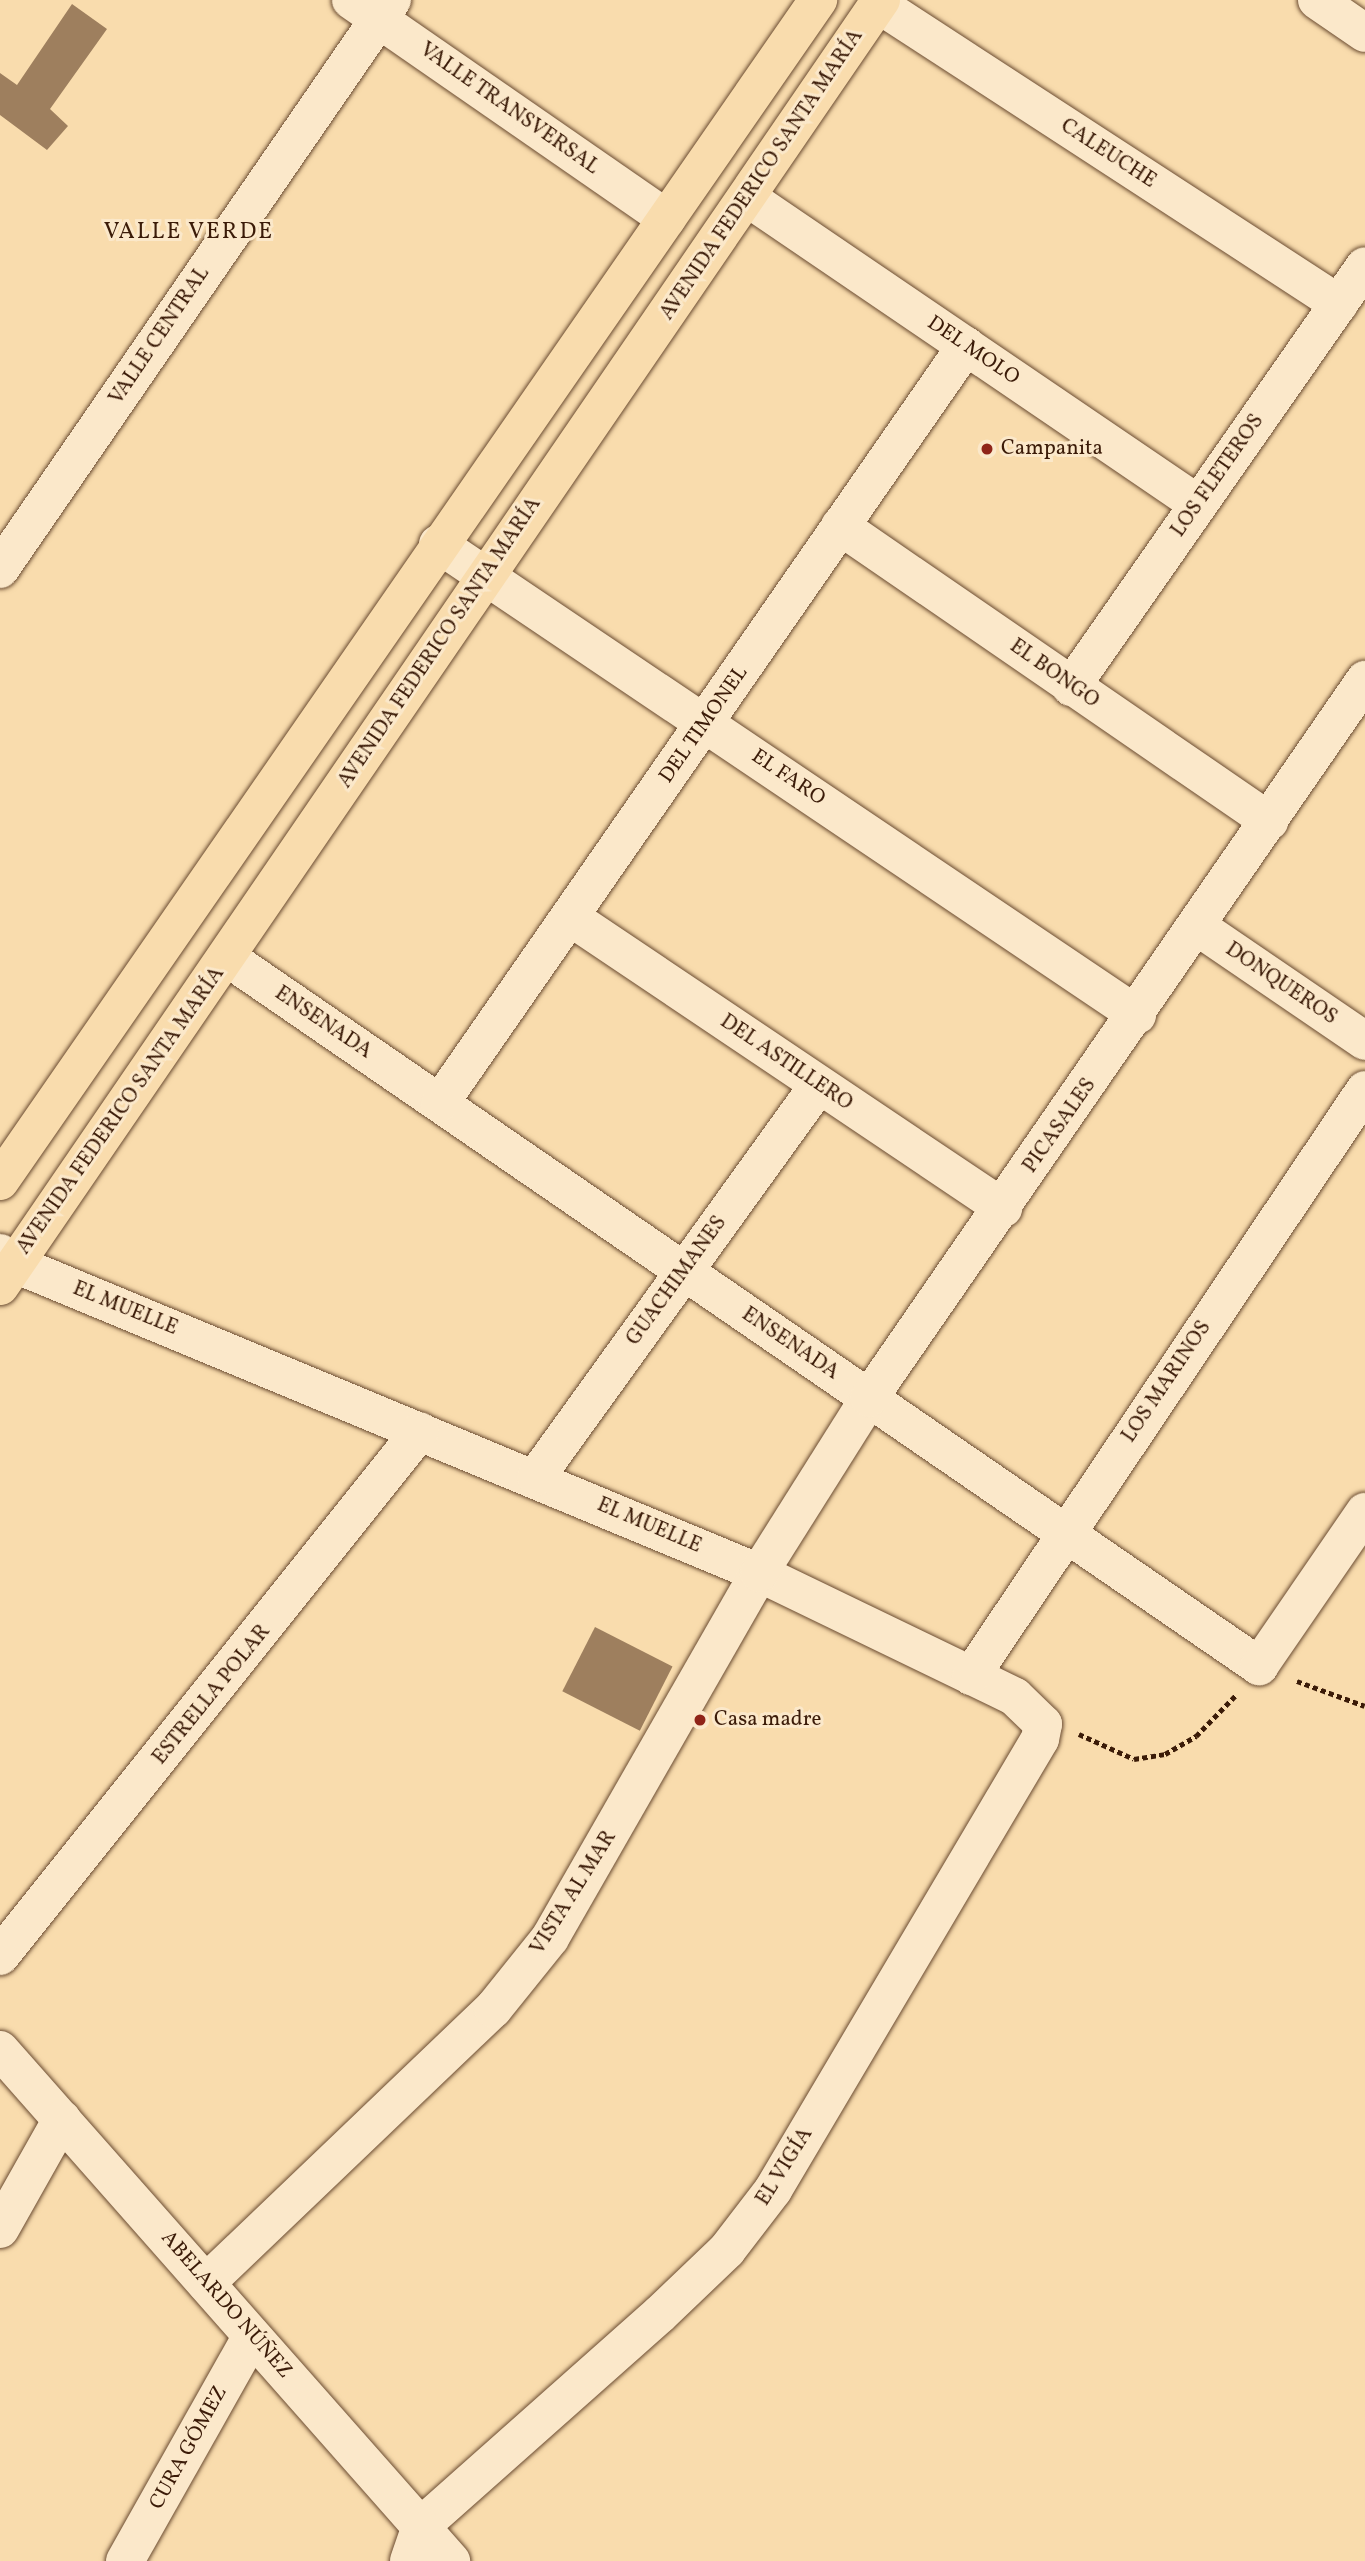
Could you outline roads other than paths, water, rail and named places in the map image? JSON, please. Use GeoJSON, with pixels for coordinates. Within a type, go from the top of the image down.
{"type":"FeatureCollection","features":[{"type":"Feature","properties":{"kind":"main road"},"geometry":{"type":"LineString","coordinates":[[0,1181],[438,544],[818,0]]}},
{"type":"Feature","properties":{"kind":"main road","name":"AVENIDA FEDERICO SANTA MARÍA"},"geometry":{"type":"LineString","coordinates":[[5,1267],[228,958],[485,575],[748,198],[880,2]]}},
{"type":"Feature","properties":{"kind":"street"},"geometry":{"type":"LineString","coordinates":[[1317,0],[1365,33]]}},
{"type":"Feature","properties":{"kind":"street","name":"CALEUCHE"},"geometry":{"type":"LineString","coordinates":[[880,2],[1339,304]]}},
{"type":"Feature","properties":{"kind":"street","name":"VALLE TRANSVERSAL"},"geometry":{"type":"LineString","coordinates":[[374,6],[667,219]]}},
{"type":"Feature","properties":{"kind":"street","name":"VALLE CENTRAL"},"geometry":{"type":"LineString","coordinates":[[0,569],[374,6]]}},
{"type":"Feature","properties":{"kind":"street","name":"DEL MOLO"},"geometry":{"type":"LineString","coordinates":[[748,198],[1198,504]]}},
{"type":"Feature","properties":{"kind":"street","name":"LOS FLETEROS"},"geometry":{"type":"LineString","coordinates":[[1072,687],[1365,266]]}},
{"type":"Feature","properties":{"kind":"street","name":"DEL TIMONEL"},"geometry":{"type":"LineString","coordinates":[[440,1103],[966,346]]}},
{"type":"Feature","properties":{"kind":"street","name":"EL BONGO"},"geometry":{"type":"LineString","coordinates":[[840,526],[1269,821]]}},
{"type":"Feature","properties":{"kind":"street","name":"EL FARO"},"geometry":{"type":"LineString","coordinates":[[438,544],[1138,1015]]}},
{"type":"Feature","properties":{"kind":"street","name":"PICASALES"},"geometry":{"type":"LineString","coordinates":[[759,1573],[869,1398],[1138,1015],[1365,680]]}},
{"type":"Feature","properties":{"kind":"street","name":"DEL ASTILLERO"},"geometry":{"type":"LineString","coordinates":[[570,917],[1003,1208]]}},
{"type":"Feature","properties":{"kind":"street","name":"DONQUEROS"},"geometry":{"type":"LineString","coordinates":[[1198,927],[1365,1041]]}},
{"type":"Feature","properties":{"kind":"street","name":"ENSENADA"},"geometry":{"type":"LineString","coordinates":[[228,958],[1259,1666],[1365,1512]]}},
{"type":"Feature","properties":{"kind":"street","name":"GUACHIMANES"},"geometry":{"type":"LineString","coordinates":[[536,1477],[819,1085]]}},
{"type":"Feature","properties":{"kind":"street","name":"LOS MARINOS"},"geometry":{"type":"LineString","coordinates":[[971,1676],[1365,1090]]}},
{"type":"Feature","properties":{"kind":"street","name":"EL MUELLE"},"geometry":{"type":"LineString","coordinates":[[5,1267],[536,1477],[759,1573],[1016,1697],[1042,1724]]}},
{"type":"Feature","properties":{"kind":"street","name":"ESTRELLA POLAR"},"geometry":{"type":"LineString","coordinates":[[0,1956],[420,1431]]}},
{"type":"Feature","properties":{"kind":"street","name":"VISTA AL MAR"},"geometry":{"type":"LineString","coordinates":[[206,2283],[493,2009],[550,1938],[759,1573]]}},
{"type":"Feature","properties":{"kind":"street","name":"EL VIGÍA"},"geometry":{"type":"LineString","coordinates":[[415,2544],[727,2250],[773,2190],[1040,1739],[1042,1724]]}},
{"type":"Feature","properties":{"kind":"street","name":"ABELARDO NÚÑEZ"},"geometry":{"type":"LineString","coordinates":[[0,2050],[252,2336],[415,2544],[452,2561]]}},
{"type":"Feature","properties":{"kind":"street"},"geometry":{"type":"LineString","coordinates":[[0,2229],[62,2119]]}},
{"type":"Feature","properties":{"kind":"street","name":"CURA GÓMEZ"},"geometry":{"type":"LineString","coordinates":[[125,2561],[252,2336]]}},
{"type":"Feature","properties":{"kind":"place","name":"Campanita"},"geometry":{"type":"Point","coordinates":[987,449]}},
{"type":"Feature","properties":{"kind":"place","name":"Casa madre"},"geometry":{"type":"Point","coordinates":[700,1720]}},
{"type":"Feature","properties":{"kind":"district","name":"VALLE VERDE"},"geometry":{"type":"Point","coordinates":[189,232]}}]}
